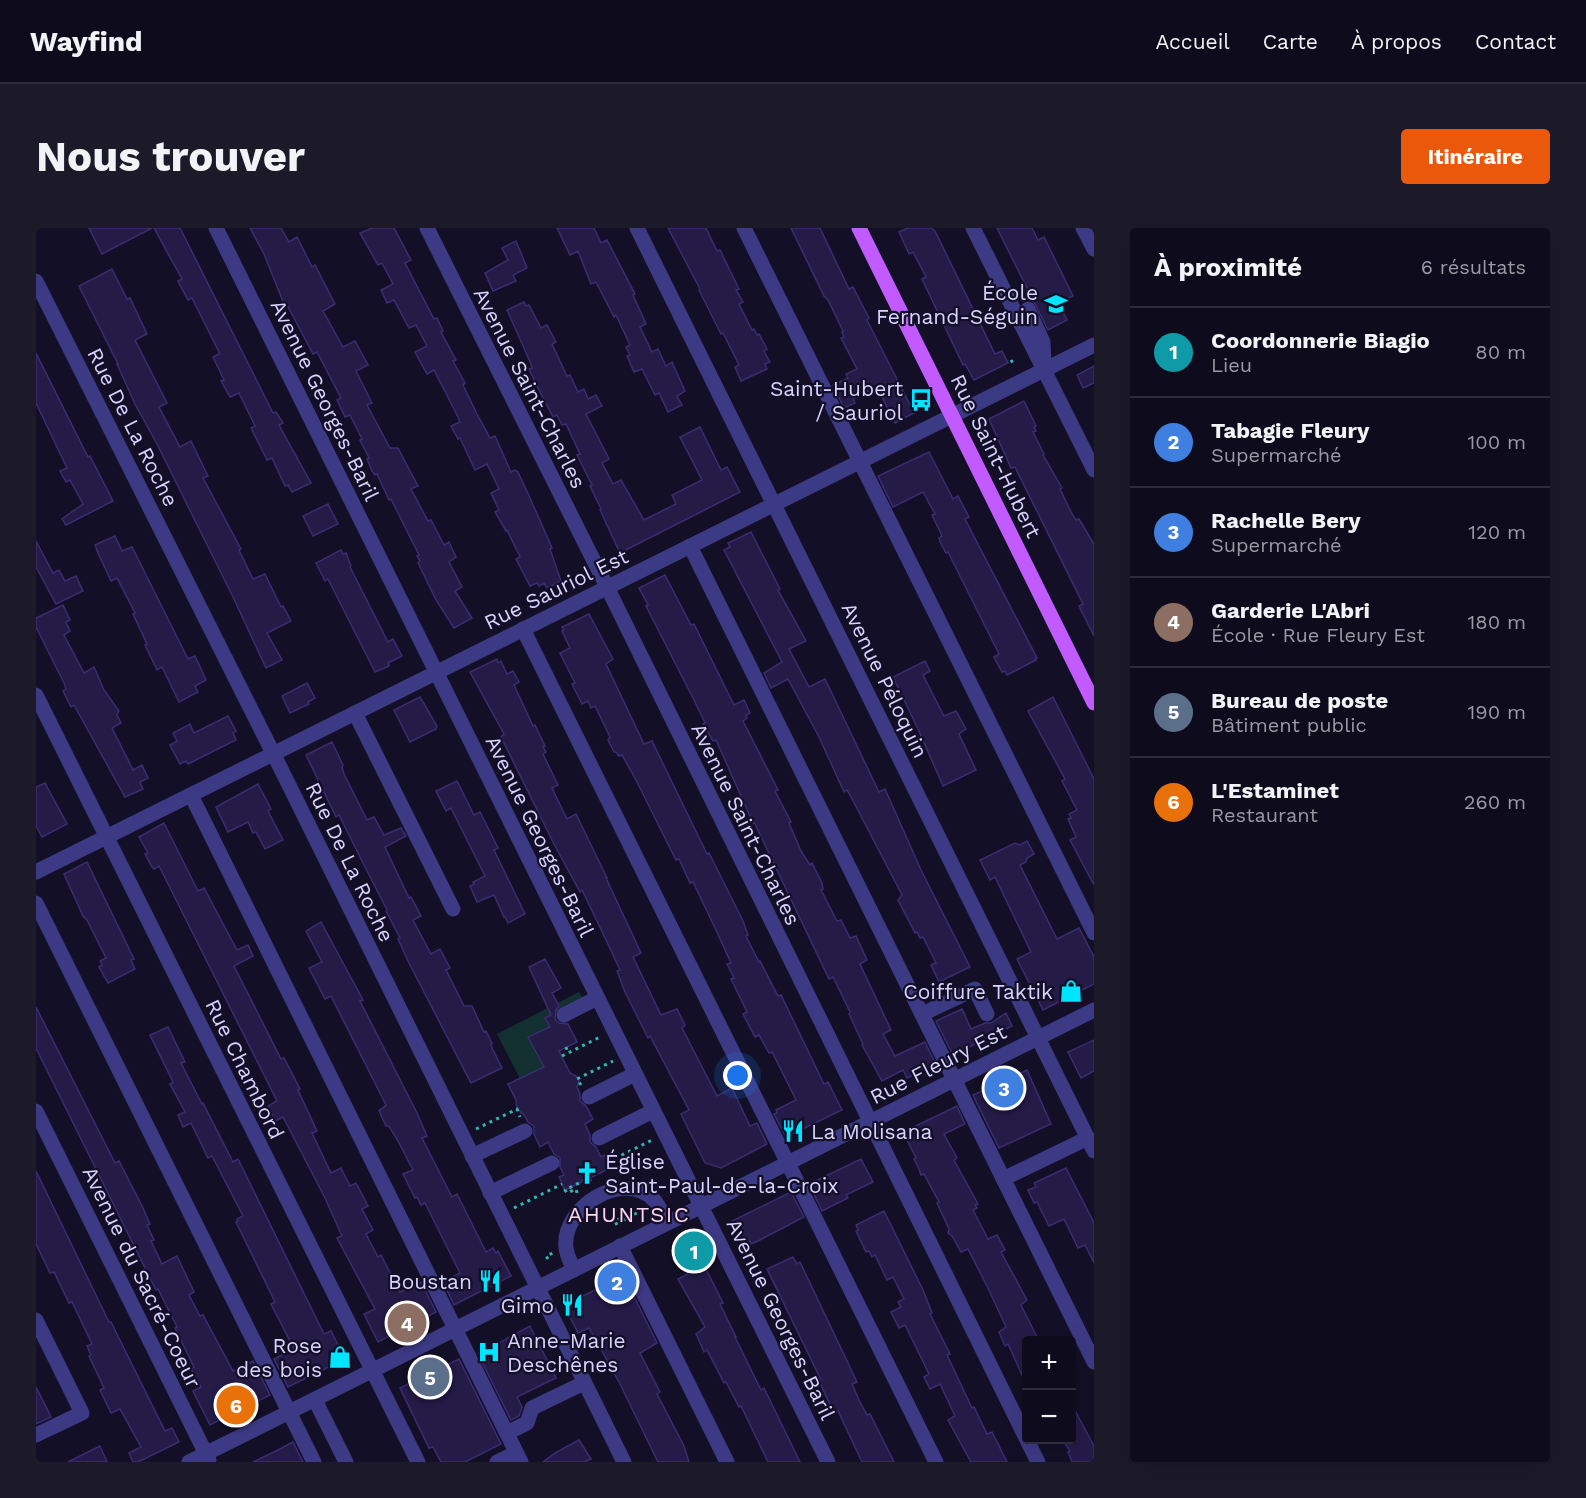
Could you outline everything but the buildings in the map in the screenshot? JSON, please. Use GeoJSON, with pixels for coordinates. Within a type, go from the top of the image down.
{"type":"FeatureCollection","features":[{"type":"Feature","properties":{"kind":"main road","name":"Rue Saint-Hubert"},"geometry":{"type":"LineString","coordinates":[[859,228],[1094,703]]}},
{"type":"Feature","properties":{"kind":"street","name":"Avenue Georges-Baril"},"geometry":{"type":"LineString","coordinates":[[216,228],[828,1462]]}},
{"type":"Feature","properties":{"kind":"street","name":"Avenue Saint-Charles"},"geometry":{"type":"LineString","coordinates":[[427,228],[1022,1429]]}},
{"type":"Feature","properties":{"kind":"street","name":"Avenue Péloquin"},"geometry":{"type":"LineString","coordinates":[[637,228],[1091,1144]]}},
{"type":"Feature","properties":{"kind":"street"},"geometry":{"type":"LineString","coordinates":[[744,228],[1094,933]]}},
{"type":"Feature","properties":{"kind":"street"},"geometry":{"type":"LineString","coordinates":[[973,228],[1094,470]]}},
{"type":"Feature","properties":{"kind":"street"},"geometry":{"type":"LineString","coordinates":[[1083,228],[1094,249]]}},
{"type":"Feature","properties":{"kind":"street","name":"Rue De La Roche"},"geometry":{"type":"LineString","coordinates":[[36,281],[624,1462]]}},
{"type":"Feature","properties":{"kind":"street"},"geometry":{"type":"LineString","coordinates":[[1028,309],[1044,342],[1044,370]]}},
{"type":"Feature","properties":{"kind":"street","name":"Rue Sauriol Est"},"geometry":{"type":"LineString","coordinates":[[36,872],[1094,345]]}},
{"type":"Feature","properties":{"kind":"street"},"geometry":{"type":"LineString","coordinates":[[690,546],[1094,1362]]}},
{"type":"Feature","properties":{"kind":"street"},"geometry":{"type":"LineString","coordinates":[[523,629],[936,1462]]}},
{"type":"Feature","properties":{"kind":"street","name":"Rue Chambord"},"geometry":{"type":"LineString","coordinates":[[36,695],[418,1462]]}},
{"type":"Feature","properties":{"kind":"street"},"geometry":{"type":"LineString","coordinates":[[355,713],[453,909]]}},
{"type":"Feature","properties":{"kind":"street"},"geometry":{"type":"LineString","coordinates":[[191,795],[518,1457],[497,1462]]}},
{"type":"Feature","properties":{"kind":"street"},"geometry":{"type":"LineString","coordinates":[[36,903],[314,1462]]}},
{"type":"Feature","properties":{"kind":"street"},"geometry":{"type":"LineString","coordinates":[[922,1014],[975,989],[987,1014]]}},
{"type":"Feature","properties":{"kind":"street"},"geometry":{"type":"LineString","coordinates":[[564,1015],[597,998]]}},
{"type":"Feature","properties":{"kind":"street","name":"Rue Fleury Est"},"geometry":{"type":"LineString","coordinates":[[189,1462],[208,1458],[289,1413],[455,1329],[1094,1010]]}},
{"type":"Feature","properties":{"kind":"street"},"geometry":{"type":"LineString","coordinates":[[589,1097],[635,1074]]}},
{"type":"Feature","properties":{"kind":"street","name":"Avenue du Sacré-Coeur"},"geometry":{"type":"LineString","coordinates":[[36,1111],[208,1458]]}},
{"type":"Feature","properties":{"kind":"street"},"geometry":{"type":"LineString","coordinates":[[599,1138],[654,1111]]}},
{"type":"Feature","properties":{"kind":"street"},"geometry":{"type":"LineString","coordinates":[[472,1156],[525,1131]]}},
{"type":"Feature","properties":{"kind":"street"},"geometry":{"type":"LineString","coordinates":[[1004,1179],[1091,1144]]}},
{"type":"Feature","properties":{"kind":"street"},"geometry":{"type":"LineString","coordinates":[[490,1194],[552,1163]]}},
{"type":"Feature","properties":{"kind":"street"},"geometry":{"type":"LineString","coordinates":[[574,1270],[566,1247],[569,1227],[581,1207],[598,1196],[623,1189],[643,1193],[655,1201],[667,1223]]}},
{"type":"Feature","properties":{"kind":"street"},"geometry":{"type":"LineString","coordinates":[[620,1246],[727,1462]]}},
{"type":"Feature","properties":{"kind":"street"},"geometry":{"type":"LineString","coordinates":[[36,1320],[82,1413],[36,1435]]}},
{"type":"Feature","properties":{"kind":"street"},"geometry":{"type":"LineString","coordinates":[[507,1433],[527,1423],[532,1408],[584,1383]]}},
{"type":"Feature","properties":{"kind":"street"},"geometry":{"type":"LineString","coordinates":[[315,1400],[346,1462]]}},
{"type":"Feature","properties":{"kind":"street","name":"Avenue Saint-Charles"},"geometry":{"type":"LineString","coordinates":[[1029,1444],[1038,1462]]}},
{"type":"Feature","properties":{"kind":"path"},"geometry":{"type":"LineString","coordinates":[[1011,360],[1014,365]]}},
{"type":"Feature","properties":{"kind":"path"},"geometry":{"type":"LineString","coordinates":[[562,1056],[603,1035]]}},
{"type":"Feature","properties":{"kind":"path"},"geometry":{"type":"LineString","coordinates":[[566,1047],[568,1053]]}},
{"type":"Feature","properties":{"kind":"path"},"geometry":{"type":"LineString","coordinates":[[577,1079],[615,1060]]}},
{"type":"Feature","properties":{"kind":"path"},"geometry":{"type":"LineString","coordinates":[[475,1130],[517,1109]]}},
{"type":"Feature","properties":{"kind":"path"},"geometry":{"type":"LineString","coordinates":[[608,1162],[654,1138]]}},
{"type":"Feature","properties":{"kind":"path"},"geometry":{"type":"LineString","coordinates":[[579,1198],[576,1189],[567,1193],[565,1190],[589,1178],[592,1184]]}},
{"type":"Feature","properties":{"kind":"path"},"geometry":{"type":"LineString","coordinates":[[514,1208],[562,1184]]}},
{"type":"Feature","properties":{"kind":"path"},"geometry":{"type":"LineString","coordinates":[[616,1225],[615,1221],[623,1217],[625,1221]]}},
{"type":"Feature","properties":{"kind":"path"},"geometry":{"type":"LineString","coordinates":[[548,1259],[546,1256],[554,1252],[555,1255]]}},
{"type":"Feature","properties":{"kind":"green space"},"geometry":{"type":"Polygon","coordinates":[[[579,992],[583,998],[545,1018],[550,1027],[529,1037],[544,1067],[520,1079],[497,1034],[579,992]]]}},
{"type":"Feature","properties":{"kind":"place","name":"École Fernand-Séguin"},"geometry":{"type":"Point","coordinates":[1056,304]}},
{"type":"Feature","properties":{"kind":"place","name":"Saint-Hubert / Sauriol"},"geometry":{"type":"Point","coordinates":[921,400]}},
{"type":"Feature","properties":{"kind":"place","name":"Coiffure Taktik"},"geometry":{"type":"Point","coordinates":[1071,991]}},
{"type":"Feature","properties":{"kind":"place","name":"Rachelle Bery"},"geometry":{"type":"Point","coordinates":[1004,1088]}},
{"type":"Feature","properties":{"kind":"place","name":"La Molisana"},"geometry":{"type":"Point","coordinates":[793,1131]}},
{"type":"Feature","properties":{"kind":"place","name":"Église Saint-Paul-de-la-Croix"},"geometry":{"type":"Point","coordinates":[587,1173]}},
{"type":"Feature","properties":{"kind":"place","name":"Coordonnerie Biagio"},"geometry":{"type":"Point","coordinates":[694,1251]}},
{"type":"Feature","properties":{"kind":"place","name":"Boustan"},"geometry":{"type":"Point","coordinates":[490,1281]}},
{"type":"Feature","properties":{"kind":"place","name":"Tabagie Fleury"},"geometry":{"type":"Point","coordinates":[617,1282]}},
{"type":"Feature","properties":{"kind":"place","name":"Gimo"},"geometry":{"type":"Point","coordinates":[572,1305]}},
{"type":"Feature","properties":{"kind":"place","name":"Garderie L'Abri"},"geometry":{"type":"Point","coordinates":[407,1323]}},
{"type":"Feature","properties":{"kind":"place","name":"Anne-Marie Deschênes"},"geometry":{"type":"Point","coordinates":[489,1352]}},
{"type":"Feature","properties":{"kind":"place","name":"Rose des bois"},"geometry":{"type":"Point","coordinates":[340,1357]}},
{"type":"Feature","properties":{"kind":"place","name":"Bureau de poste"},"geometry":{"type":"Point","coordinates":[430,1377]}},
{"type":"Feature","properties":{"kind":"place","name":"L'Estaminet"},"geometry":{"type":"Point","coordinates":[236,1405]}},
{"type":"Feature","properties":{"kind":"district","name":"AHUNTSIC"},"geometry":{"type":"Point","coordinates":[629,1214]}}]}
